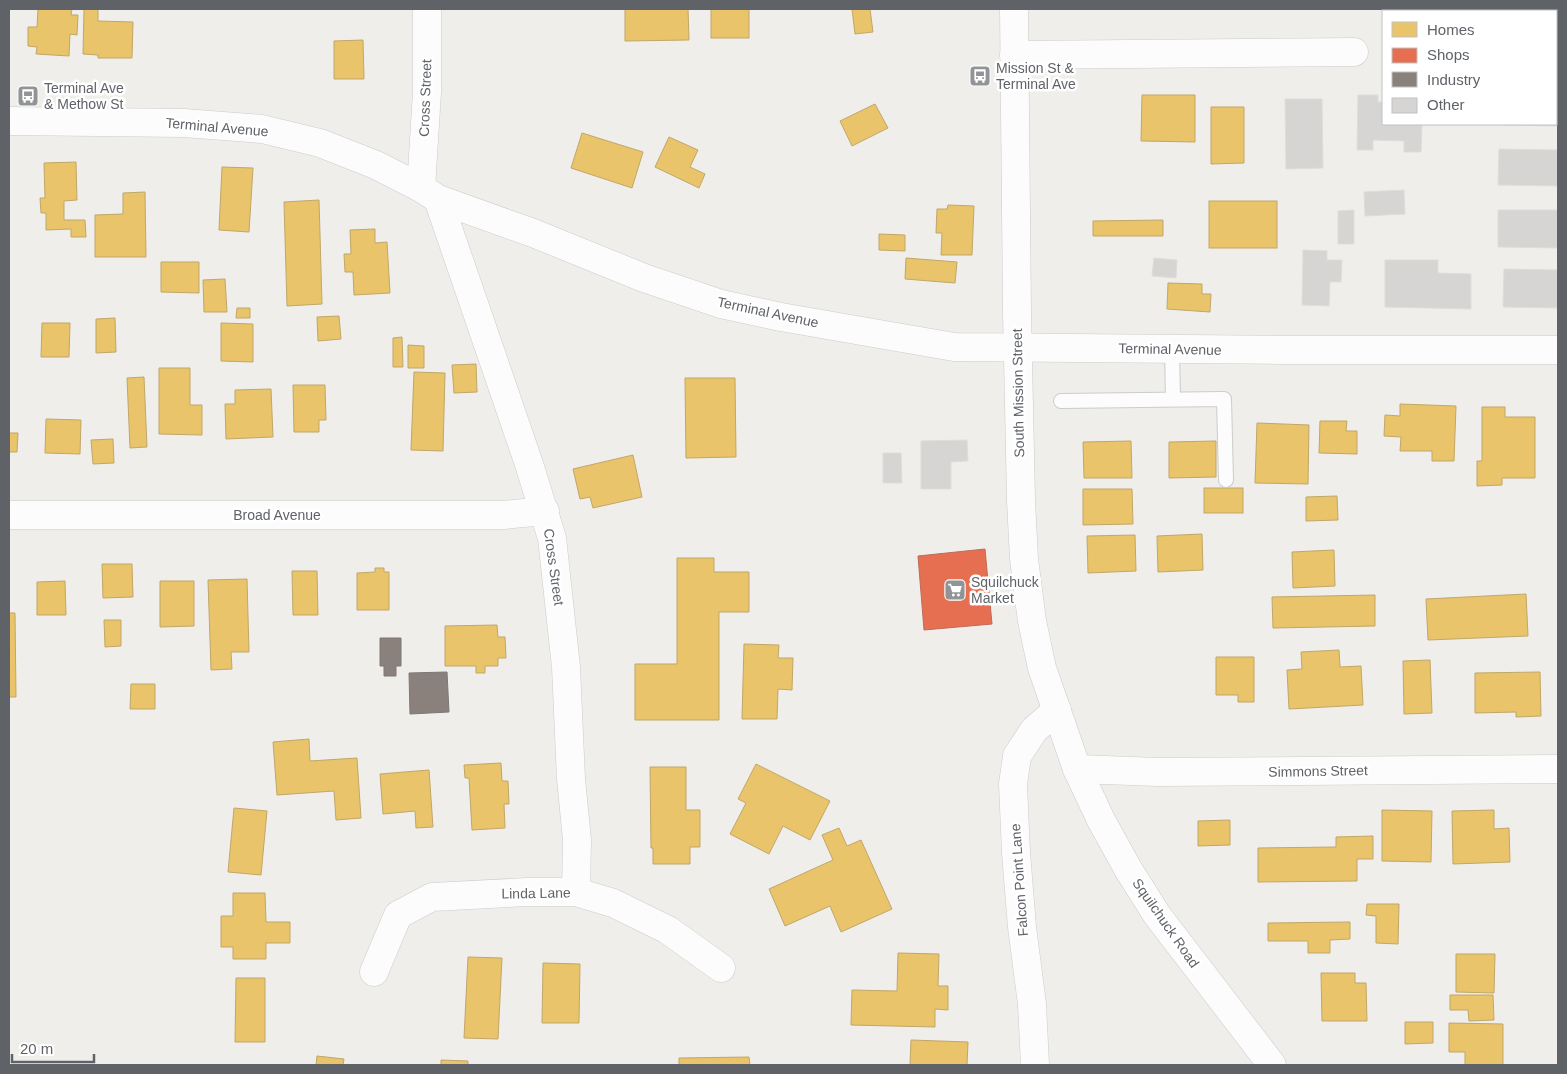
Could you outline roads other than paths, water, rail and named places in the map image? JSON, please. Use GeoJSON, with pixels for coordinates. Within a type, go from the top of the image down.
{"type":"FeatureCollection","features":[{"type":"Feature","properties":{"kind":"street","name":"Cross Street"},"geometry":{"type":"LineString","coordinates":[[427,9],[430,193],[545,511],[552,538],[566,667],[570,779],[577,840],[576,892]]}},
{"type":"Feature","properties":{"kind":"street","name":"South Mission Street"},"geometry":{"type":"LineString","coordinates":[[1014,9],[1017,348],[1024,559],[1032,622],[1040,659],[1077,769]]}},
{"type":"Feature","properties":{"kind":"street"},"geometry":{"type":"LineString","coordinates":[[1014,55],[1354,52]]}},
{"type":"Feature","properties":{"kind":"street","name":"Terminal Avenue"},"geometry":{"type":"LineString","coordinates":[[9,121],[184,123],[262,129],[320,143],[376,165],[430,193],[644,278],[721,304],[781,317],[954,347],[1558,350]]}},
{"type":"Feature","properties":{"kind":"street","name":"Broad Avenue"},"geometry":{"type":"LineString","coordinates":[[9,515],[503,515],[545,511]]}},
{"type":"Feature","properties":{"kind":"street","name":"Falcon Point Lane"},"geometry":{"type":"LineString","coordinates":[[1035,1065],[1032,1004],[1022,926],[1016,853],[1013,784],[1017,756],[1034,730],[1057,710]]}},
{"type":"Feature","properties":{"kind":"street","name":"Simmons Street"},"geometry":{"type":"LineString","coordinates":[[1077,769],[1168,772],[1558,768]]}},
{"type":"Feature","properties":{"kind":"street","name":"Squilchuck Road"},"geometry":{"type":"LineString","coordinates":[[1077,769],[1100,820],[1157,915],[1272,1065]]}},
{"type":"Feature","properties":{"kind":"street","name":"Linda Lane"},"geometry":{"type":"LineString","coordinates":[[374,972],[398,915],[432,897],[527,892],[576,892],[613,903],[668,930],[721,968]]}},
{"type":"Feature","properties":{"kind":"lane"},"geometry":{"type":"LineString","coordinates":[[1172,349],[1173,400]]}},
{"type":"Feature","properties":{"kind":"lane"},"geometry":{"type":"LineString","coordinates":[[1061,401],[1224,398],[1226,480]]}},
{"type":"Feature","properties":{"kind":"place","name":"Mission St & Terminal Ave"},"geometry":{"type":"Point","coordinates":[980,76]}},
{"type":"Feature","properties":{"kind":"place","name":"Terminal Ave & Methow St"},"geometry":{"type":"Point","coordinates":[28,96]}},
{"type":"Feature","properties":{"kind":"place","name":"Squilchuck Market"},"geometry":{"type":"Point","coordinates":[955,590]}}]}
